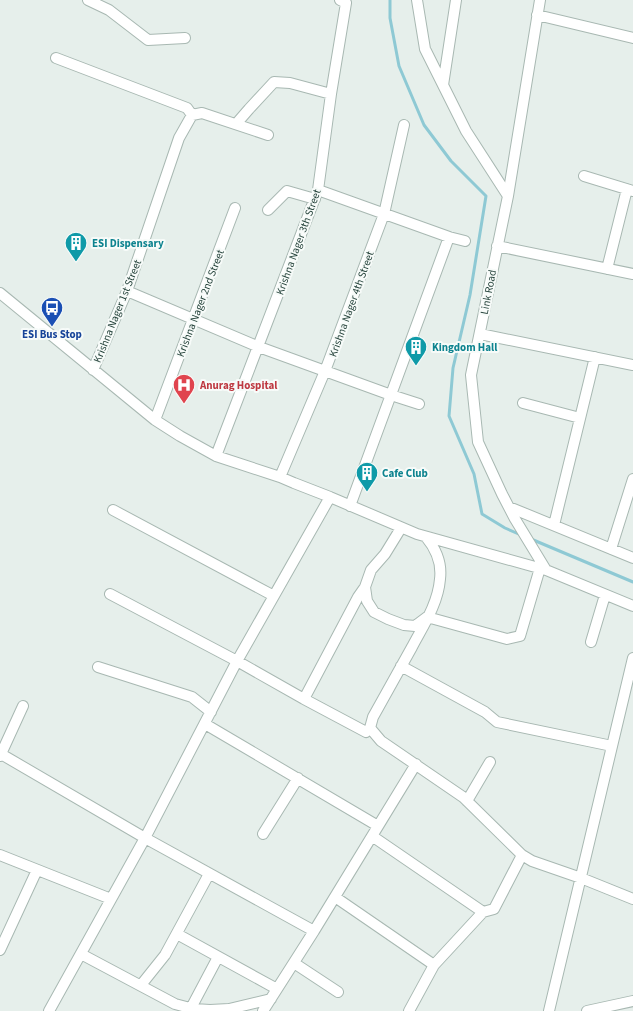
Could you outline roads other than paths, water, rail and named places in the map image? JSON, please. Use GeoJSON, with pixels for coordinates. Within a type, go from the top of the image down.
{"type":"FeatureCollection","features":[{"type":"Feature","properties":{"kind":"street"},"geometry":{"type":"LineString","coordinates":[[88,0],[109,10],[148,40],[185,38]]}},
{"type":"Feature","properties":{"kind":"street","name":"Krishna Nager 3th Street"},"geometry":{"type":"LineString","coordinates":[[216,456],[317,194],[346,3],[340,0]]}},
{"type":"Feature","properties":{"kind":"street"},"geometry":{"type":"LineString","coordinates":[[417,0],[425,49],[466,131],[508,196]]}},
{"type":"Feature","properties":{"kind":"street"},"geometry":{"type":"LineString","coordinates":[[444,85],[456,0]]}},
{"type":"Feature","properties":{"kind":"street","name":"Link Road"},"geometry":{"type":"LineString","coordinates":[[540,0],[508,196],[471,374],[478,442],[502,494],[515,519],[539,557],[543,569]]}},
{"type":"Feature","properties":{"kind":"street"},"geometry":{"type":"LineString","coordinates":[[538,15],[633,38]]}},
{"type":"Feature","properties":{"kind":"street"},"geometry":{"type":"LineString","coordinates":[[56,58],[187,108],[192,115],[202,112],[268,135]]}},
{"type":"Feature","properties":{"kind":"street"},"geometry":{"type":"LineString","coordinates":[[236,124],[274,82],[290,83],[331,94]]}},
{"type":"Feature","properties":{"kind":"street","name":"Krishna Nager 1st Street"},"geometry":{"type":"LineString","coordinates":[[93,370],[127,291],[179,138],[192,115]]}},
{"type":"Feature","properties":{"kind":"street","name":"Krishna Nager 4th Street"},"geometry":{"type":"LineString","coordinates":[[280,477],[326,371],[384,214],[404,125]]}},
{"type":"Feature","properties":{"kind":"street"},"geometry":{"type":"LineString","coordinates":[[584,176],[630,190],[607,269]]}},
{"type":"Feature","properties":{"kind":"street"},"geometry":{"type":"LineString","coordinates":[[268,210],[287,191],[317,194],[384,214],[449,237],[465,241]]}},
{"type":"Feature","properties":{"kind":"street","name":"Krishna Nager 2nd Street"},"geometry":{"type":"LineString","coordinates":[[156,420],[235,208]]}},
{"type":"Feature","properties":{"kind":"street"},"geometry":{"type":"LineString","coordinates":[[350,506],[449,237]]}},
{"type":"Feature","properties":{"kind":"street"},"geometry":{"type":"LineString","coordinates":[[497,246],[633,274]]}},
{"type":"Feature","properties":{"kind":"street"},"geometry":{"type":"LineString","coordinates":[[127,291],[258,347],[419,404]]}},
{"type":"Feature","properties":{"kind":"street"},"geometry":{"type":"LineString","coordinates":[[0,293],[156,420],[180,436],[216,456],[280,477],[417,534],[543,569],[633,606]]}},
{"type":"Feature","properties":{"kind":"street"},"geometry":{"type":"LineString","coordinates":[[480,334],[633,365]]}},
{"type":"Feature","properties":{"kind":"street"},"geometry":{"type":"LineString","coordinates":[[554,525],[595,357]]}},
{"type":"Feature","properties":{"kind":"street"},"geometry":{"type":"LineString","coordinates":[[523,403],[580,418]]}},
{"type":"Feature","properties":{"kind":"street"},"geometry":{"type":"LineString","coordinates":[[611,549],[633,479]]}},
{"type":"Feature","properties":{"kind":"street"},"geometry":{"type":"LineString","coordinates":[[49,1011],[145,838],[237,661],[330,497]]}},
{"type":"Feature","properties":{"kind":"street"},"geometry":{"type":"LineString","coordinates":[[509,507],[633,558]]}},
{"type":"Feature","properties":{"kind":"street"},"geometry":{"type":"LineString","coordinates":[[113,510],[274,596]]}},
{"type":"Feature","properties":{"kind":"street"},"geometry":{"type":"LineString","coordinates":[[304,699],[358,597],[365,587],[371,570],[385,554],[401,528]]}},
{"type":"Feature","properties":{"kind":"street"},"geometry":{"type":"LineString","coordinates":[[110,594],[237,661],[366,732],[370,728],[373,717],[437,598],[441,578],[438,558],[432,545],[426,537]]}},
{"type":"Feature","properties":{"kind":"street"},"geometry":{"type":"LineString","coordinates":[[365,587],[367,601],[374,612],[388,620],[404,625],[415,626],[427,618],[507,639],[520,636],[543,569]]}},
{"type":"Feature","properties":{"kind":"street"},"geometry":{"type":"LineString","coordinates":[[591,642],[605,594]]}},
{"type":"Feature","properties":{"kind":"street"},"geometry":{"type":"LineString","coordinates":[[549,1011],[633,658]]}},
{"type":"Feature","properties":{"kind":"street"},"geometry":{"type":"LineString","coordinates":[[401,666],[485,712],[497,722],[612,746]]}},
{"type":"Feature","properties":{"kind":"street"},"geometry":{"type":"LineString","coordinates":[[98,667],[192,697],[211,712]]}},
{"type":"Feature","properties":{"kind":"street"},"geometry":{"type":"LineString","coordinates":[[23,706],[0,755],[209,874],[314,931]]}},
{"type":"Feature","properties":{"kind":"street"},"geometry":{"type":"LineString","coordinates":[[205,724],[378,826]]}},
{"type":"Feature","properties":{"kind":"street"},"geometry":{"type":"LineString","coordinates":[[370,728],[381,741],[463,797],[522,855],[532,861],[581,878],[633,899]]}},
{"type":"Feature","properties":{"kind":"street"},"geometry":{"type":"LineString","coordinates":[[467,801],[490,762]]}},
{"type":"Feature","properties":{"kind":"street"},"geometry":{"type":"LineString","coordinates":[[263,1011],[314,931],[416,764]]}},
{"type":"Feature","properties":{"kind":"street"},"geometry":{"type":"LineString","coordinates":[[262,834],[298,778]]}},
{"type":"Feature","properties":{"kind":"street"},"geometry":{"type":"LineString","coordinates":[[372,836],[483,912]]}},
{"type":"Feature","properties":{"kind":"street"},"geometry":{"type":"LineString","coordinates":[[0,855],[111,899]]}},
{"type":"Feature","properties":{"kind":"street"},"geometry":{"type":"LineString","coordinates":[[409,1011],[434,965],[483,912],[494,909],[522,855]]}},
{"type":"Feature","properties":{"kind":"street"},"geometry":{"type":"LineString","coordinates":[[0,950],[37,870]]}},
{"type":"Feature","properties":{"kind":"street"},"geometry":{"type":"LineString","coordinates":[[141,986],[165,955],[209,874]]}},
{"type":"Feature","properties":{"kind":"street"},"geometry":{"type":"LineString","coordinates":[[335,897],[434,965]]}},
{"type":"Feature","properties":{"kind":"street"},"geometry":{"type":"LineString","coordinates":[[177,934],[277,989]]}},
{"type":"Feature","properties":{"kind":"street"},"geometry":{"type":"LineString","coordinates":[[81,954],[175,1004],[191,1008],[210,1010],[229,1009],[271,999]]}},
{"type":"Feature","properties":{"kind":"street"},"geometry":{"type":"LineString","coordinates":[[191,1008],[218,957]]}},
{"type":"Feature","properties":{"kind":"street"},"geometry":{"type":"LineString","coordinates":[[294,963],[338,992]]}},
{"type":"Feature","properties":{"kind":"street"},"geometry":{"type":"LineString","coordinates":[[586,1011],[627,1005]]}},
{"type":"Feature","properties":{"kind":"waterway"},"geometry":{"type":"LineString","coordinates":[[390,0],[390,18],[399,66],[424,125],[451,161],[486,196],[470,295],[453,368],[449,416],[474,474],[482,514],[505,528],[521,535]]}},
{"type":"Feature","properties":{"kind":"waterway"},"geometry":{"type":"LineString","coordinates":[[531,539],[633,582]]}},
{"type":"Feature","properties":{"kind":"place","name":"ESI Dispensary"},"geometry":{"type":"Point","coordinates":[76,262]}},
{"type":"Feature","properties":{"kind":"place","name":"ESI Bus Stop"},"geometry":{"type":"Point","coordinates":[52,328]}},
{"type":"Feature","properties":{"kind":"place","name":"Kingdom Hall"},"geometry":{"type":"Point","coordinates":[416,366]}},
{"type":"Feature","properties":{"kind":"place","name":"Anurag Hospital"},"geometry":{"type":"Point","coordinates":[184,404]}},
{"type":"Feature","properties":{"kind":"place","name":"Cafe Club"},"geometry":{"type":"Point","coordinates":[367,492]}}]}
